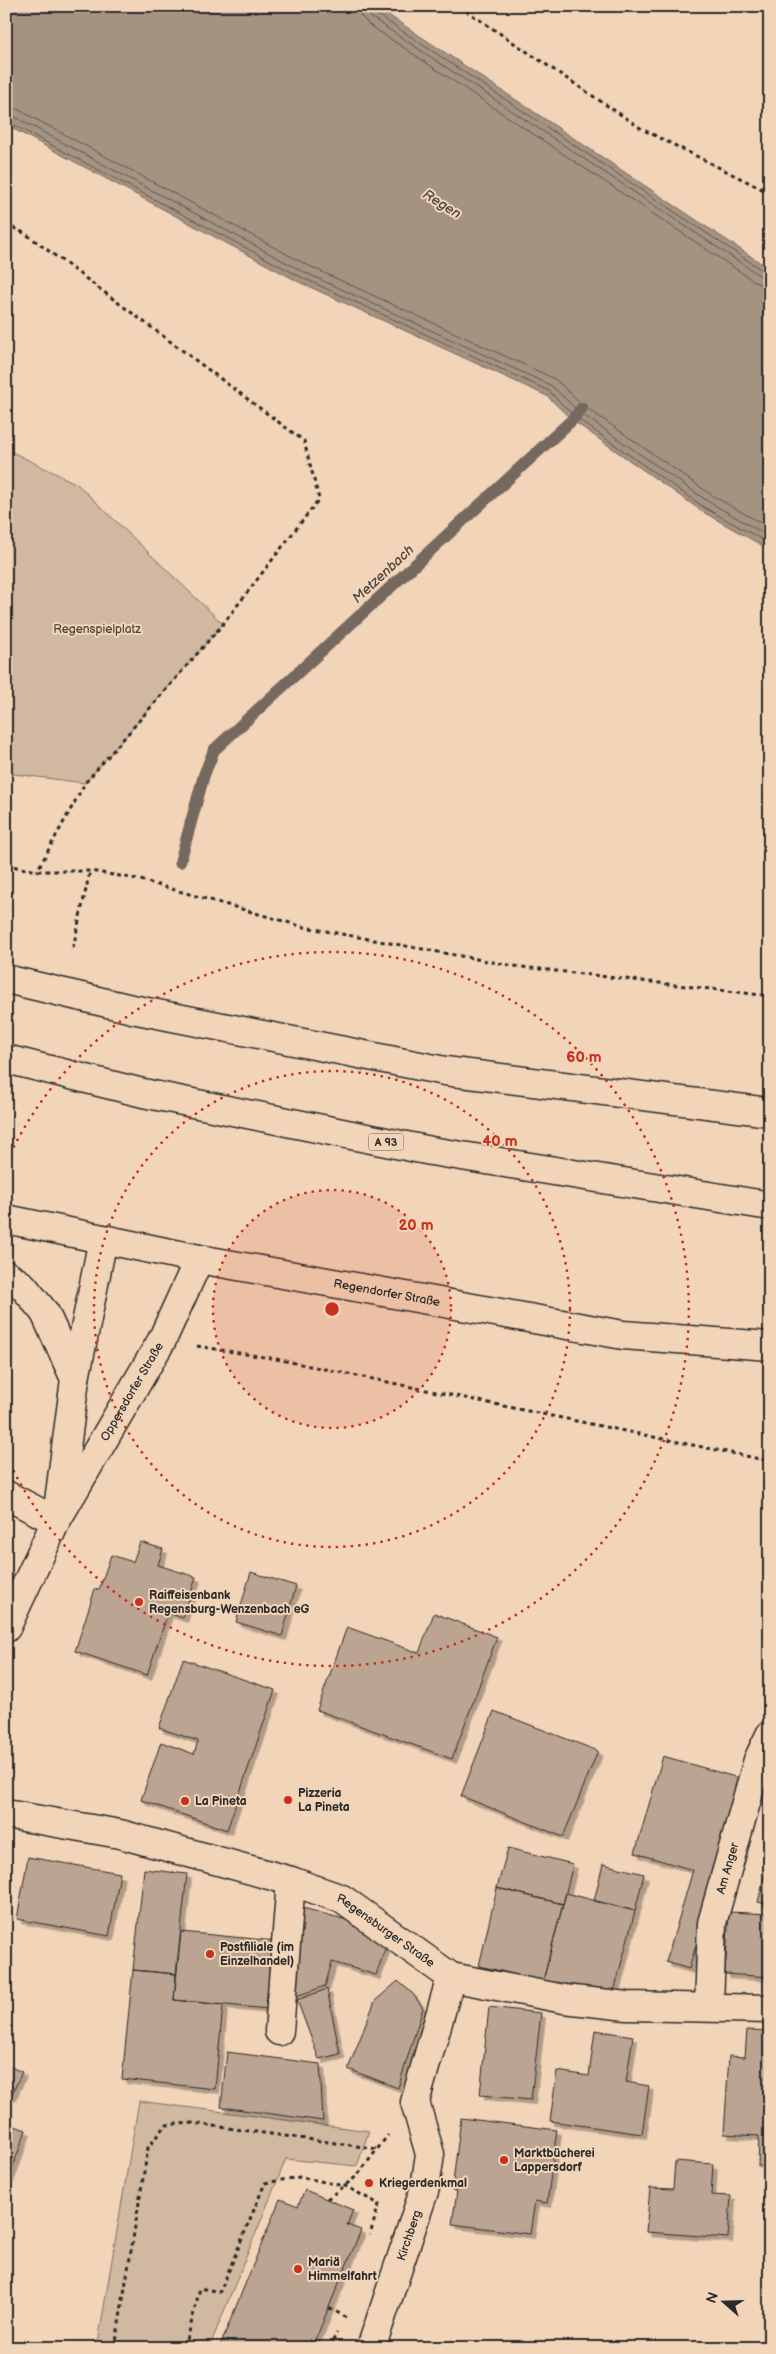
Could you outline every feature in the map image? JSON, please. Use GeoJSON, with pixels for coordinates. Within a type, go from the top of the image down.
{"type":"FeatureCollection","features":[{"type":"Feature","properties":{"kind":"main road"},"geometry":{"type":"LineString","coordinates":[[6,979],[132,1009],[445,1070],[770,1112]]}},
{"type":"Feature","properties":{"kind":"main road","name":"A 93"},"geometry":{"type":"LineString","coordinates":[[6,1059],[143,1093],[431,1151],[770,1206]]}},
{"type":"Feature","properties":{"kind":"main road","name":"Regendorfer Straße"},"geometry":{"type":"LineString","coordinates":[[6,1219],[199,1259],[623,1335],[770,1346]]}},
{"type":"Feature","properties":{"kind":"main road","name":"Oppersdorfer Straße"},"geometry":{"type":"LineString","coordinates":[[56,1521],[75,1379],[103,1239]]}},
{"type":"Feature","properties":{"kind":"main road","name":"Oppersdorfer Straße"},"geometry":{"type":"LineString","coordinates":[[6,1628],[56,1521],[162,1340],[199,1259]]}},
{"type":"Feature","properties":{"kind":"main road"},"geometry":{"type":"LineString","coordinates":[[6,1275],[23,1286],[45,1314],[75,1379]]}},
{"type":"Feature","properties":{"kind":"main road"},"geometry":{"type":"LineString","coordinates":[[6,1495],[56,1521]]}},
{"type":"Feature","properties":{"kind":"main road","name":"Am Anger"},"geometry":{"type":"LineString","coordinates":[[709,2006],[712,1923],[758,1760],[770,1735]]}},
{"type":"Feature","properties":{"kind":"main road","name":"Regensburger Straße"},"geometry":{"type":"LineString","coordinates":[[6,1814],[120,1834],[291,1882],[342,1899],[451,1977],[564,1999],[627,2006],[709,2006],[770,2009]]}},
{"type":"Feature","properties":{"kind":"main road"},"geometry":{"type":"LineString","coordinates":[[279,2031],[291,1882]]}},
{"type":"Feature","properties":{"kind":"main road","name":"Kirchberg"},"geometry":{"type":"LineString","coordinates":[[371,2348],[425,2188],[430,2154],[415,2102],[451,1977]]}},
{"type":"Feature","properties":{"kind":"path"},"geometry":{"type":"LineString","coordinates":[[459,6],[642,129],[770,193]]}},
{"type":"Feature","properties":{"kind":"path"},"geometry":{"type":"LineString","coordinates":[[6,224],[26,234],[304,441],[320,499],[223,624],[85,783],[37,871]]}},
{"type":"Feature","properties":{"kind":"path"},"geometry":{"type":"LineString","coordinates":[[6,865],[37,871],[90,871],[137,879],[323,930],[514,966],[770,996]]}},
{"type":"Feature","properties":{"kind":"path"},"geometry":{"type":"LineString","coordinates":[[73,948],[90,871]]}},
{"type":"Feature","properties":{"kind":"path"},"geometry":{"type":"LineString","coordinates":[[192,1345],[276,1359],[770,1461]]}},
{"type":"Feature","properties":{"kind":"path"},"geometry":{"type":"LineString","coordinates":[[114,2348],[148,2148],[165,2125],[192,2123],[378,2149]]}},
{"type":"Feature","properties":{"kind":"path"},"geometry":{"type":"LineString","coordinates":[[327,2199],[357,2176],[394,2128]]}},
{"type":"Feature","properties":{"kind":"path"},"geometry":{"type":"LineString","coordinates":[[185,2348],[200,2288],[220,2292],[265,2183],[299,2177],[345,2186],[379,2204],[368,2242]]}},
{"type":"Feature","properties":{"kind":"path"},"geometry":{"type":"LineString","coordinates":[[346,2317],[348,2308]]}},
{"type":"Feature","properties":{"kind":"green space","name":"Regenspielplatz"},"geometry":{"type":"Polygon","coordinates":[[[6,449],[77,484],[223,624],[85,783],[6,773],[6,449]]]}},
{"type":"Feature","properties":{"kind":"green space"},"geometry":{"type":"Polygon","coordinates":[[[139,2101],[369,2131],[357,2166],[286,2159],[209,2348],[97,2348],[139,2101]]]}},
{"type":"Feature","properties":{"kind":"water","name":"Regen"},"geometry":{"type":"Polygon","coordinates":[[[6,6],[375,6],[770,269],[770,550],[703,512],[572,420],[547,396],[299,282],[6,125],[6,6]]]}},
{"type":"Feature","properties":{"kind":"building","name":"Raiffeisenbank Regensburg-Wenzenbach eG"},"geometry":{"type":"Polygon","coordinates":[[[140,1542],[163,1549],[158,1565],[196,1577],[183,1618],[168,1613],[147,1675],[75,1651],[95,1589],[99,1590],[111,1555],[133,1562],[140,1542]]]}},
{"type":"Feature","properties":{"kind":"building"},"geometry":{"type":"Polygon","coordinates":[[[251,1572],[296,1586],[282,1636],[236,1622],[251,1572]]]}},
{"type":"Feature","properties":{"kind":"building"},"geometry":{"type":"Polygon","coordinates":[[[434,1613],[497,1637],[452,1759],[317,1710],[347,1627],[419,1653],[434,1613]]]}},
{"type":"Feature","properties":{"kind":"building"},"geometry":{"type":"Polygon","coordinates":[[[183,1659],[275,1690],[227,1830],[141,1800],[161,1742],[194,1754],[198,1741],[159,1728],[183,1659]]]}},
{"type":"Feature","properties":{"kind":"building"},"geometry":{"type":"Polygon","coordinates":[[[494,1711],[598,1751],[563,1837],[461,1796],[494,1711]]]}},
{"type":"Feature","properties":{"kind":"building"},"geometry":{"type":"Polygon","coordinates":[[[663,1756],[745,1780],[689,1969],[666,1962],[693,1870],[635,1853],[663,1756]]]}},
{"type":"Feature","properties":{"kind":"building"},"geometry":{"type":"Polygon","coordinates":[[[508,1848],[573,1864],[563,1904],[497,1888],[508,1848]]]}},
{"type":"Feature","properties":{"kind":"building"},"geometry":{"type":"Polygon","coordinates":[[[28,1857],[120,1873],[109,1936],[17,1919],[28,1857]]]}},
{"type":"Feature","properties":{"kind":"building"},"geometry":{"type":"Polygon","coordinates":[[[770,1858],[770,1905],[758,1902],[770,1858]]]}},
{"type":"Feature","properties":{"kind":"building"},"geometry":{"type":"Polygon","coordinates":[[[603,1864],[644,1874],[635,1911],[594,1901],[603,1864]]]}},
{"type":"Feature","properties":{"kind":"building"},"geometry":{"type":"Polygon","coordinates":[[[144,1869],[187,1874],[176,1974],[133,1970],[144,1869]]]}},
{"type":"Feature","properties":{"kind":"building"},"geometry":{"type":"Polygon","coordinates":[[[497,1888],[563,1904],[543,1981],[479,1966],[497,1888]]]}},
{"type":"Feature","properties":{"kind":"building"},"geometry":{"type":"Polygon","coordinates":[[[566,1893],[635,1911],[612,1999],[543,1981],[566,1893]]]}},
{"type":"Feature","properties":{"kind":"building"},"geometry":{"type":"Polygon","coordinates":[[[296,1906],[347,1920],[386,1946],[376,1975],[332,1962],[325,1986],[279,2002],[296,1906]]]}},
{"type":"Feature","properties":{"kind":"building"},"geometry":{"type":"Polygon","coordinates":[[[729,1912],[770,1914],[770,1977],[725,1974],[729,1912]]]}},
{"type":"Feature","properties":{"kind":"building"},"geometry":{"type":"Polygon","coordinates":[[[181,1932],[286,1942],[278,2010],[174,2000],[181,1932]]]}},
{"type":"Feature","properties":{"kind":"building"},"geometry":{"type":"Polygon","coordinates":[[[133,1970],[176,1974],[174,2000],[223,2005],[215,2089],[122,2079],[133,1970]]]}},
{"type":"Feature","properties":{"kind":"building"},"geometry":{"type":"Polygon","coordinates":[[[398,1981],[413,1994],[423,2008],[398,2088],[348,2069],[375,2001],[398,1981]]]}},
{"type":"Feature","properties":{"kind":"building"},"geometry":{"type":"Polygon","coordinates":[[[327,1989],[340,2054],[319,2059],[297,2000],[327,1989]]]}},
{"type":"Feature","properties":{"kind":"building"},"geometry":{"type":"Polygon","coordinates":[[[489,2007],[541,2013],[531,2100],[480,2095],[489,2007]]]}},
{"type":"Feature","properties":{"kind":"building"},"geometry":{"type":"Polygon","coordinates":[[[595,2030],[633,2036],[626,2082],[649,2086],[642,2134],[550,2121],[557,2071],[589,2076],[595,2030]]]}},
{"type":"Feature","properties":{"kind":"building"},"geometry":{"type":"Polygon","coordinates":[[[747,2030],[770,2031],[770,2166],[758,2166],[759,2136],[724,2134],[729,2056],[745,2057],[747,2030]]]}},
{"type":"Feature","properties":{"kind":"building"},"geometry":{"type":"Polygon","coordinates":[[[227,2052],[320,2064],[323,2121],[221,2107],[227,2052]]]}},
{"type":"Feature","properties":{"kind":"building"},"geometry":{"type":"Polygon","coordinates":[[[6,2065],[22,2072],[11,2096],[6,2094],[6,2065]]]}},
{"type":"Feature","properties":{"kind":"building","name":"Marktbücherei Lappersdorf"},"geometry":{"type":"Polygon","coordinates":[[[461,2118],[557,2130],[547,2203],[535,2201],[530,2234],[452,2224],[457,2191],[452,2190],[461,2118]]]}},
{"type":"Feature","properties":{"kind":"building"},"geometry":{"type":"Polygon","coordinates":[[[6,2123],[26,2130],[6,2186],[6,2123]]]}},
{"type":"Feature","properties":{"kind":"building"},"geometry":{"type":"Polygon","coordinates":[[[675,2161],[713,2164],[711,2195],[731,2196],[728,2238],[646,2232],[650,2188],[673,2189],[675,2161]]]}},
{"type":"Feature","properties":{"kind":"building","name":"Mariä Himmelfahrt"},"geometry":{"type":"Polygon","coordinates":[[[305,2190],[353,2210],[347,2225],[361,2230],[312,2348],[219,2348],[280,2199],[298,2206],[305,2190]]]}},
{"type":"Feature","properties":{"kind":"building"},"geometry":{"type":"Polygon","coordinates":[[[451,2341],[469,2348],[448,2348],[451,2341]]]}},
{"type":"Feature","properties":{"kind":"waterway","name":"Metzenbach"},"geometry":{"type":"LineString","coordinates":[[180,862],[204,775],[214,750],[572,420],[582,408]]}},
{"type":"Feature","properties":{"kind":"place","name":"Raiffeisenbank Regensburg-Wenzenbach eG"},"geometry":{"type":"Point","coordinates":[139,1602]}},
{"type":"Feature","properties":{"kind":"place","name":"Pizzeria La Pineta"},"geometry":{"type":"Point","coordinates":[288,1800]}},
{"type":"Feature","properties":{"kind":"place","name":"La Pineta"},"geometry":{"type":"Point","coordinates":[185,1801]}},
{"type":"Feature","properties":{"kind":"place","name":"Postfiliale (im Einzelhandel)"},"geometry":{"type":"Point","coordinates":[210,1954]}},
{"type":"Feature","properties":{"kind":"place","name":"Marktbücherei Lappersdorf"},"geometry":{"type":"Point","coordinates":[504,2160]}},
{"type":"Feature","properties":{"kind":"place","name":"Kriegerdenkmal"},"geometry":{"type":"Point","coordinates":[369,2183]}},
{"type":"Feature","properties":{"kind":"place","name":"Mariä Himmelfahrt"},"geometry":{"type":"Point","coordinates":[298,2269]}}]}
